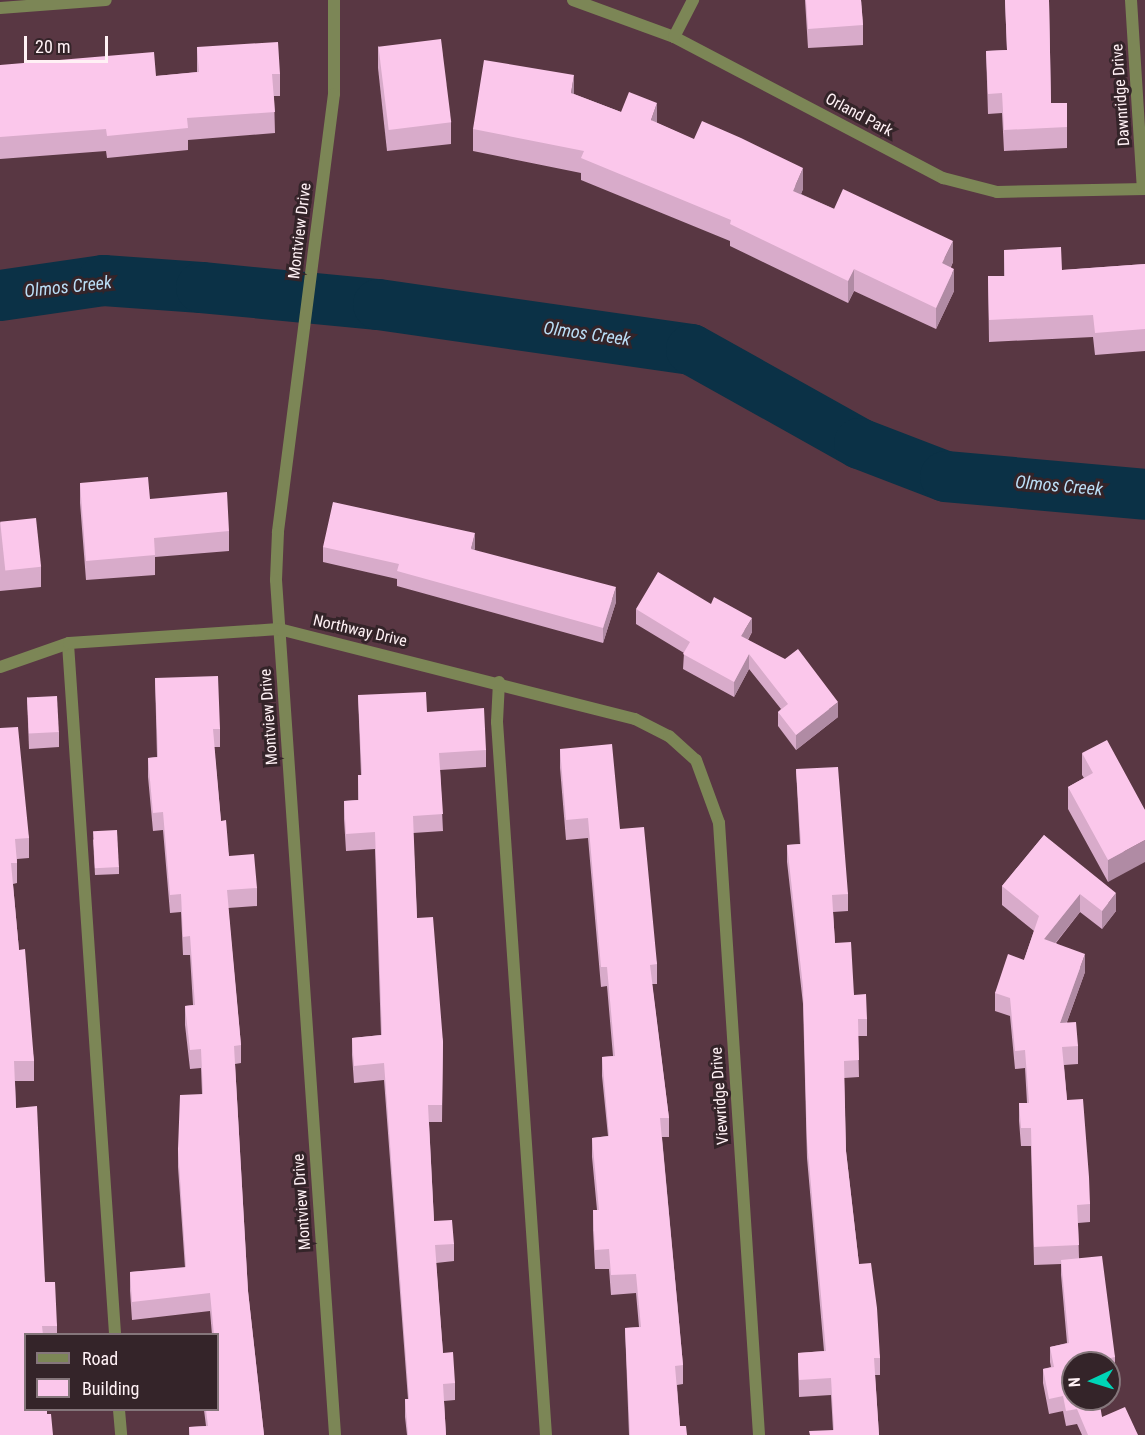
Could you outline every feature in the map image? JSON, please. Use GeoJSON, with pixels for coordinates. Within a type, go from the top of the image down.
{"type":"FeatureCollection","features":[{"type":"Feature","properties":{"kind":"street"},"geometry":{"type":"LineString","coordinates":[[0,8],[106,0]]}},
{"type":"Feature","properties":{"kind":"street","name":"Montview Drive"},"geometry":{"type":"LineString","coordinates":[[334,0],[334,94],[278,532],[279,629],[335,1435]]}},
{"type":"Feature","properties":{"kind":"street","name":"Orland Park"},"geometry":{"type":"LineString","coordinates":[[573,0],[674,37],[943,178],[997,192],[1144,189]]}},
{"type":"Feature","properties":{"kind":"street"},"geometry":{"type":"LineString","coordinates":[[674,37],[693,0]]}},
{"type":"Feature","properties":{"kind":"street","name":"Dawnridge Drive"},"geometry":{"type":"LineString","coordinates":[[1131,0],[1144,189]]}},
{"type":"Feature","properties":{"kind":"street","name":"Northway Drive"},"geometry":{"type":"LineString","coordinates":[[0,667],[68,644],[279,629],[500,682],[635,719],[669,736],[696,760]]}},
{"type":"Feature","properties":{"kind":"street"},"geometry":{"type":"LineString","coordinates":[[68,644],[115,1333]]}},
{"type":"Feature","properties":{"kind":"street"},"geometry":{"type":"LineString","coordinates":[[500,682],[497,722],[546,1435]]}},
{"type":"Feature","properties":{"kind":"street","name":"Viewridge Drive"},"geometry":{"type":"LineString","coordinates":[[696,760],[719,823],[759,1435]]}},
{"type":"Feature","properties":{"kind":"street"},"geometry":{"type":"LineString","coordinates":[[119,1411],[121,1435]]}},
{"type":"Feature","properties":{"kind":"building"},"geometry":{"type":"Polygon","coordinates":[[[806,0],[861,0],[863,25],[808,29],[806,0]]]}},
{"type":"Feature","properties":{"kind":"building"},"geometry":{"type":"Polygon","coordinates":[[[1005,0],[1049,0],[1051,103],[1067,103],[1067,127],[1004,130],[1002,93],[988,94],[986,51],[1007,50],[1005,0]]]}},
{"type":"Feature","properties":{"kind":"building"},"geometry":{"type":"Polygon","coordinates":[[[441,39],[451,122],[389,130],[378,47],[441,39]]]}},
{"type":"Feature","properties":{"kind":"building"},"geometry":{"type":"Polygon","coordinates":[[[278,42],[280,74],[272,74],[275,112],[187,118],[188,128],[107,136],[106,129],[0,137],[0,65],[154,52],[156,76],[199,72],[197,47],[278,42]]]}},
{"type":"Feature","properties":{"kind":"building"},"geometry":{"type":"Polygon","coordinates":[[[484,60],[574,75],[571,93],[621,112],[629,92],[657,103],[651,120],[694,139],[702,121],[803,168],[793,191],[834,209],[843,189],[953,241],[942,263],[954,269],[936,308],[854,269],[848,281],[730,224],[731,220],[581,158],[584,151],[473,129],[484,60]]]}},
{"type":"Feature","properties":{"kind":"building"},"geometry":{"type":"Polygon","coordinates":[[[1061,247],[1062,270],[1145,264],[1145,329],[1095,333],[1093,315],[989,320],[988,276],[1005,276],[1004,250],[1061,247]]]}},
{"type":"Feature","properties":{"kind":"building"},"geometry":{"type":"Polygon","coordinates":[[[148,477],[150,499],[227,492],[229,531],[154,538],[155,555],[86,561],[80,483],[148,477]]]}},
{"type":"Feature","properties":{"kind":"building"},"geometry":{"type":"Polygon","coordinates":[[[333,502],[475,533],[471,549],[616,587],[603,628],[397,571],[399,564],[323,547],[333,502]]]}},
{"type":"Feature","properties":{"kind":"building"},"geometry":{"type":"Polygon","coordinates":[[[36,518],[41,567],[5,570],[0,522],[36,518]]]}},
{"type":"Feature","properties":{"kind":"building"},"geometry":{"type":"Polygon","coordinates":[[[658,572],[711,604],[714,597],[752,618],[741,636],[785,659],[798,649],[838,702],[796,735],[778,712],[788,704],[749,654],[734,682],[683,654],[690,642],[636,609],[658,572]]]}},
{"type":"Feature","properties":{"kind":"building"},"geometry":{"type":"Polygon","coordinates":[[[218,676],[220,729],[213,729],[221,821],[226,820],[229,856],[254,854],[257,888],[227,890],[241,1045],[234,1046],[248,1291],[264,1435],[190,1435],[189,1427],[208,1426],[206,1411],[219,1411],[219,1333],[214,1333],[210,1293],[132,1302],[130,1272],[186,1267],[178,1149],[180,1095],[203,1094],[201,1049],[190,1050],[185,1006],[195,1005],[190,936],[183,937],[181,894],[170,895],[163,812],[153,813],[148,758],[158,757],[155,678],[218,676]]]}},
{"type":"Feature","properties":{"kind":"building"},"geometry":{"type":"Polygon","coordinates":[[[426,692],[427,712],[484,708],[486,750],[439,753],[443,814],[413,816],[417,918],[433,917],[443,1042],[442,1105],[428,1105],[434,1221],[452,1220],[454,1244],[435,1245],[443,1353],[453,1352],[455,1383],[443,1384],[446,1435],[408,1435],[405,1399],[409,1399],[384,1063],[354,1066],[352,1038],[382,1035],[375,832],[346,834],[344,801],[359,800],[358,775],[362,775],[358,695],[426,692]]]}},
{"type":"Feature","properties":{"kind":"building"},"geometry":{"type":"Polygon","coordinates":[[[57,696],[59,732],[29,734],[27,698],[57,696]]]}},
{"type":"Feature","properties":{"kind":"building"},"geometry":{"type":"Polygon","coordinates":[[[18,727],[29,838],[15,839],[17,863],[11,863],[19,950],[25,949],[34,1061],[14,1061],[16,1108],[37,1106],[45,1282],[55,1282],[57,1326],[42,1326],[43,1333],[24,1333],[24,1411],[47,1411],[47,1414],[51,1414],[53,1435],[0,1435],[0,728],[18,727]]]}},
{"type":"Feature","properties":{"kind":"building"},"geometry":{"type":"Polygon","coordinates":[[[1107,740],[1145,810],[1145,840],[1108,860],[1068,787],[1093,773],[1082,753],[1107,740]]]}},
{"type":"Feature","properties":{"kind":"building"},"geometry":{"type":"Polygon","coordinates":[[[612,744],[620,829],[644,827],[657,964],[650,965],[669,1118],[660,1118],[683,1365],[675,1366],[680,1426],[686,1426],[687,1435],[630,1435],[625,1328],[641,1327],[636,1274],[611,1275],[609,1249],[595,1250],[593,1210],[599,1210],[592,1138],[609,1136],[602,1057],[615,1056],[607,967],[601,967],[588,818],[566,820],[560,749],[612,744]]]}},
{"type":"Feature","properties":{"kind":"building"},"geometry":{"type":"Polygon","coordinates":[[[838,767],[848,894],[832,895],[835,943],[851,942],[854,995],[866,994],[867,1019],[858,1019],[859,1060],[844,1061],[846,1151],[859,1264],[871,1263],[877,1308],[880,1358],[874,1358],[879,1435],[810,1435],[809,1431],[834,1430],[831,1378],[799,1380],[798,1353],[826,1351],[807,1141],[803,987],[787,845],[801,844],[796,769],[838,767]]]}},
{"type":"Feature","properties":{"kind":"building"},"geometry":{"type":"Polygon","coordinates":[[[117,830],[119,867],[95,868],[93,831],[117,830]]]}},
{"type":"Feature","properties":{"kind":"building"},"geometry":{"type":"Polygon","coordinates":[[[1044,835],[1116,893],[1102,911],[1080,894],[1044,939],[1085,954],[1060,1023],[1076,1022],[1078,1046],[1062,1047],[1067,1100],[1083,1099],[1090,1204],[1077,1205],[1079,1245],[1034,1247],[1031,1128],[1021,1128],[1019,1103],[1029,1103],[1025,1050],[1015,1051],[1010,998],[995,993],[1008,954],[1024,960],[1039,916],[1002,886],[1044,835]]]}},
{"type":"Feature","properties":{"kind":"building"},"geometry":{"type":"Polygon","coordinates":[[[1102,1256],[1114,1351],[1061,1351],[1061,1396],[1049,1399],[1043,1369],[1054,1367],[1050,1347],[1069,1343],[1061,1260],[1102,1256]]]}},
{"type":"Feature","properties":{"kind":"building"},"geometry":{"type":"Polygon","coordinates":[[[1125,1407],[1138,1435],[1088,1435],[1078,1411],[1101,1411],[1102,1417],[1121,1411],[1125,1407]]]}},
{"type":"Feature","properties":{"kind":"waterway","name":"Olmos Creek"},"geometry":{"type":"LineString","coordinates":[[0,295],[103,280],[201,287],[378,304],[691,349],[859,443],[945,476],[1145,494]]}}]}
